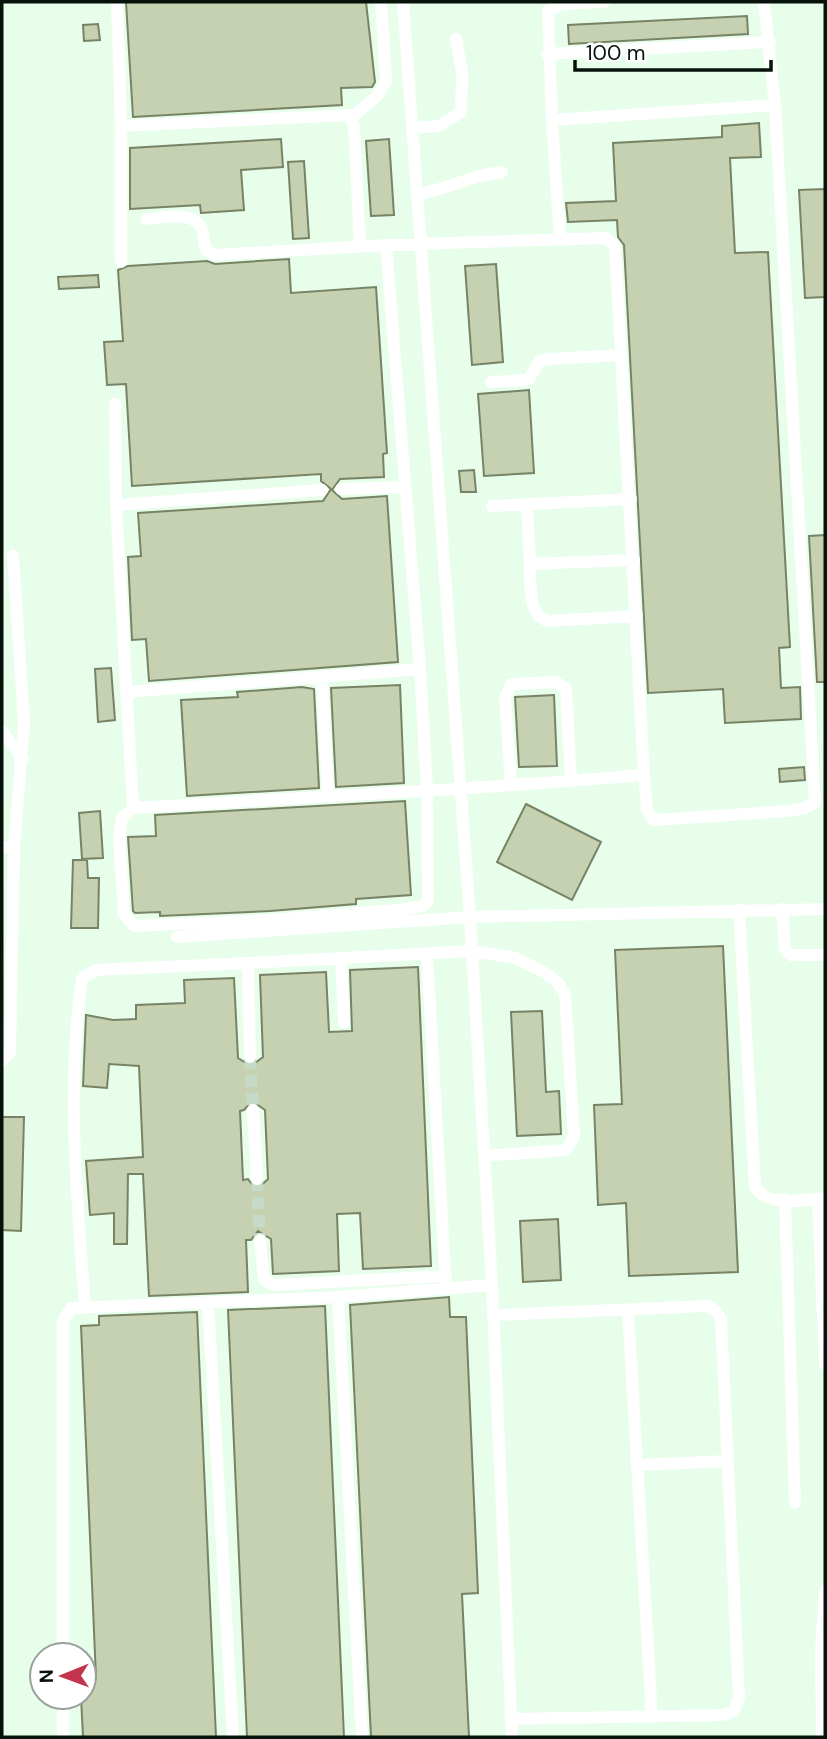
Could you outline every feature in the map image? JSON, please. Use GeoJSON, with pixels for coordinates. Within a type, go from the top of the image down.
{"type":"FeatureCollection","features":[{"type":"Feature","properties":{"kind":"lane"},"geometry":{"type":"LineString","coordinates":[[117,2],[121,262]]}},
{"type":"Feature","properties":{"kind":"lane"},"geometry":{"type":"LineString","coordinates":[[352,117],[377,96],[386,81],[381,2]]}},
{"type":"Feature","properties":{"kind":"lane"},"geometry":{"type":"LineString","coordinates":[[403,2],[419,194],[496,1315],[512,1737]]}},
{"type":"Feature","properties":{"kind":"lane"},"geometry":{"type":"LineString","coordinates":[[560,240],[547,54],[548,11],[562,4],[604,2]]}},
{"type":"Feature","properties":{"kind":"lane"},"geometry":{"type":"LineString","coordinates":[[146,219],[185,216],[195,220],[202,228],[205,250],[214,255],[386,244],[606,238],[612,240],[631,499],[647,810],[654,820],[805,808],[820,802],[775,105],[764,2]]}},
{"type":"Feature","properties":{"kind":"lane"},"geometry":{"type":"LineString","coordinates":[[412,128],[439,126],[461,112],[462,71],[456,39]]}},
{"type":"Feature","properties":{"kind":"lane"},"geometry":{"type":"LineString","coordinates":[[547,54],[770,42]]}},
{"type":"Feature","properties":{"kind":"lane"},"geometry":{"type":"LineString","coordinates":[[552,120],[775,105]]}},
{"type":"Feature","properties":{"kind":"lane"},"geometry":{"type":"LineString","coordinates":[[121,126],[348,114],[352,117]]}},
{"type":"Feature","properties":{"kind":"lane"},"geometry":{"type":"LineString","coordinates":[[352,117],[360,247]]}},
{"type":"Feature","properties":{"kind":"lane"},"geometry":{"type":"LineString","coordinates":[[419,194],[448,189],[473,176],[502,172]]}},
{"type":"Feature","properties":{"kind":"lane"},"geometry":{"type":"LineString","coordinates":[[386,244],[420,669],[427,790],[428,901],[423,906],[407,909],[160,927],[134,926],[124,914],[119,836],[122,818],[133,808],[427,790],[461,789],[644,775]]}},
{"type":"Feature","properties":{"kind":"lane"},"geometry":{"type":"LineString","coordinates":[[491,382],[528,380],[540,361],[548,359],[622,355]]}},
{"type":"Feature","properties":{"kind":"lane"},"geometry":{"type":"LineString","coordinates":[[115,404],[116,505],[133,808]]}},
{"type":"Feature","properties":{"kind":"lane"},"geometry":{"type":"LineString","coordinates":[[341,489],[404,487]]}},
{"type":"Feature","properties":{"kind":"lane"},"geometry":{"type":"LineString","coordinates":[[116,505],[322,490]]}},
{"type":"Feature","properties":{"kind":"lane"},"geometry":{"type":"LineString","coordinates":[[492,506],[631,499]]}},
{"type":"Feature","properties":{"kind":"lane"},"geometry":{"type":"LineString","coordinates":[[527,504],[535,614],[539,619],[548,621],[637,616]]}},
{"type":"Feature","properties":{"kind":"lane"},"geometry":{"type":"LineString","coordinates":[[2,1061],[10,1052],[8,848],[23,759],[24,723],[13,556]]}},
{"type":"Feature","properties":{"kind":"lane"},"geometry":{"type":"LineString","coordinates":[[530,564],[634,560]]}},
{"type":"Feature","properties":{"kind":"lane"},"geometry":{"type":"LineString","coordinates":[[126,692],[420,669]]}},
{"type":"Feature","properties":{"kind":"lane"},"geometry":{"type":"LineString","coordinates":[[322,677],[328,796]]}},
{"type":"Feature","properties":{"kind":"lane"},"geometry":{"type":"LineString","coordinates":[[511,785],[505,698],[511,684],[556,681],[566,689],[571,781]]}},
{"type":"Feature","properties":{"kind":"lane"},"geometry":{"type":"LineString","coordinates":[[2,731],[23,759]]}},
{"type":"Feature","properties":{"kind":"lane"},"geometry":{"type":"LineString","coordinates":[[782,909],[785,949],[790,956],[825,955]]}},
{"type":"Feature","properties":{"kind":"lane"},"geometry":{"type":"LineString","coordinates":[[177,937],[470,918],[825,909]]}},
{"type":"Feature","properties":{"kind":"lane"},"geometry":{"type":"LineString","coordinates":[[739,910],[755,1186],[766,1198],[822,1199],[825,1364]]}},
{"type":"Feature","properties":{"kind":"lane"},"geometry":{"type":"LineString","coordinates":[[85,1307],[74,1101],[76,1017],[82,978],[96,970],[472,951],[515,958],[544,972],[558,983],[565,994],[574,1136],[572,1144],[560,1150],[484,1156]]}},
{"type":"Feature","properties":{"kind":"lane"},"geometry":{"type":"LineString","coordinates":[[427,955],[445,1282]]}},
{"type":"Feature","properties":{"kind":"lane"},"geometry":{"type":"LineString","coordinates":[[341,959],[344,1022]]}},
{"type":"Feature","properties":{"kind":"lane"},"geometry":{"type":"LineString","coordinates":[[248,963],[250,1057]]}},
{"type":"Feature","properties":{"kind":"lane"},"geometry":{"type":"LineString","coordinates":[[253,1110],[257,1179]]}},
{"type":"Feature","properties":{"kind":"lane"},"geometry":{"type":"LineString","coordinates":[[785,1199],[795,1503]]}},
{"type":"Feature","properties":{"kind":"lane"},"geometry":{"type":"LineString","coordinates":[[260,1240],[264,1279],[273,1285],[445,1282],[492,1285]]}},
{"type":"Feature","properties":{"kind":"lane"},"geometry":{"type":"LineString","coordinates":[[63,1641],[63,1321],[71,1308],[338,1297],[445,1282]]}},
{"type":"Feature","properties":{"kind":"lane"},"geometry":{"type":"LineString","coordinates":[[338,1297],[362,1737]]}},
{"type":"Feature","properties":{"kind":"lane"},"geometry":{"type":"LineString","coordinates":[[208,1301],[233,1737]]}},
{"type":"Feature","properties":{"kind":"lane"},"geometry":{"type":"LineString","coordinates":[[496,1315],[708,1306],[715,1310],[721,1319],[739,1697],[734,1710],[724,1715],[511,1718]]}},
{"type":"Feature","properties":{"kind":"lane"},"geometry":{"type":"LineString","coordinates":[[628,1310],[652,1717]]}},
{"type":"Feature","properties":{"kind":"lane"},"geometry":{"type":"LineString","coordinates":[[637,1465],[728,1461]]}},
{"type":"Feature","properties":{"kind":"lane"},"geometry":{"type":"LineString","coordinates":[[822,1734],[821,1652],[825,1591]]}},
{"type":"Feature","properties":{"kind":"lane"},"geometry":{"type":"LineString","coordinates":[[63,1711],[63,1737]]}},
{"type":"Feature","properties":{"kind":"building"},"geometry":{"type":"Polygon","coordinates":[[[126,2],[366,2],[375,82],[372,87],[341,88],[342,105],[133,117],[126,2]]]}},
{"type":"Feature","properties":{"kind":"building"},"geometry":{"type":"Polygon","coordinates":[[[747,16],[748,34],[569,44],[568,25],[747,16]]]}},
{"type":"Feature","properties":{"kind":"building"},"geometry":{"type":"Polygon","coordinates":[[[98,24],[100,40],[84,41],[83,25],[98,24]]]}},
{"type":"Feature","properties":{"kind":"building"},"geometry":{"type":"Polygon","coordinates":[[[759,123],[761,157],[730,158],[735,253],[768,252],[790,647],[779,648],[781,688],[800,687],[801,719],[725,723],[723,689],[648,693],[624,245],[618,237],[617,220],[568,222],[566,203],[616,201],[613,143],[722,137],[722,126],[759,123]]]}},
{"type":"Feature","properties":{"kind":"building"},"geometry":{"type":"Polygon","coordinates":[[[281,139],[283,167],[241,170],[244,210],[201,213],[200,205],[130,209],[130,148],[281,139]]]}},
{"type":"Feature","properties":{"kind":"building"},"geometry":{"type":"Polygon","coordinates":[[[389,139],[394,215],[371,216],[366,141],[389,139]]]}},
{"type":"Feature","properties":{"kind":"building"},"geometry":{"type":"Polygon","coordinates":[[[304,161],[309,238],[293,239],[288,162],[304,161]]]}},
{"type":"Feature","properties":{"kind":"building"},"geometry":{"type":"Polygon","coordinates":[[[825,189],[825,297],[805,298],[799,190],[825,189]]]}},
{"type":"Feature","properties":{"kind":"building"},"geometry":{"type":"Polygon","coordinates":[[[289,259],[291,293],[376,287],[387,453],[383,454],[384,477],[340,479],[332,490],[342,499],[387,496],[398,662],[149,681],[146,639],[132,640],[128,557],[141,556],[138,513],[323,501],[331,489],[321,481],[321,474],[132,486],[126,384],[107,385],[104,342],[123,341],[118,270],[128,266],[289,259]]]}},
{"type":"Feature","properties":{"kind":"building"},"geometry":{"type":"Polygon","coordinates":[[[496,264],[503,362],[472,365],[465,266],[496,264]]]}},
{"type":"Feature","properties":{"kind":"building"},"geometry":{"type":"Polygon","coordinates":[[[98,275],[99,287],[59,289],[58,277],[98,275]]]}},
{"type":"Feature","properties":{"kind":"building"},"geometry":{"type":"Polygon","coordinates":[[[529,390],[534,473],[484,476],[478,394],[529,390]]]}},
{"type":"Feature","properties":{"kind":"building"},"geometry":{"type":"Polygon","coordinates":[[[474,470],[476,492],[461,492],[459,471],[474,470]]]}},
{"type":"Feature","properties":{"kind":"building"},"geometry":{"type":"Polygon","coordinates":[[[825,535],[825,682],[817,682],[809,536],[825,535]]]}},
{"type":"Feature","properties":{"kind":"building"},"geometry":{"type":"Polygon","coordinates":[[[111,668],[115,720],[98,722],[95,669],[111,668]]]}},
{"type":"Feature","properties":{"kind":"building"},"geometry":{"type":"Polygon","coordinates":[[[400,685],[404,783],[336,787],[331,688],[400,685]]]}},
{"type":"Feature","properties":{"kind":"building"},"geometry":{"type":"Polygon","coordinates":[[[302,687],[314,689],[319,788],[187,796],[181,700],[238,697],[237,692],[302,687]]]}},
{"type":"Feature","properties":{"kind":"building"},"geometry":{"type":"Polygon","coordinates":[[[554,695],[557,766],[519,767],[515,697],[554,695]]]}},
{"type":"Feature","properties":{"kind":"building"},"geometry":{"type":"Polygon","coordinates":[[[804,767],[805,780],[780,782],[779,769],[804,767]]]}},
{"type":"Feature","properties":{"kind":"building"},"geometry":{"type":"Polygon","coordinates":[[[405,801],[411,895],[356,899],[356,904],[270,911],[160,916],[160,912],[133,911],[128,837],[156,836],[155,815],[405,801]]]}},
{"type":"Feature","properties":{"kind":"building"},"geometry":{"type":"Polygon","coordinates":[[[526,804],[601,842],[572,900],[497,862],[526,804]]]}},
{"type":"Feature","properties":{"kind":"building"},"geometry":{"type":"Polygon","coordinates":[[[100,811],[103,858],[82,859],[79,813],[100,811]]]}},
{"type":"Feature","properties":{"kind":"building"},"geometry":{"type":"Polygon","coordinates":[[[73,860],[87,860],[88,878],[99,878],[98,928],[71,928],[73,860]]]}},
{"type":"Feature","properties":{"kind":"building"},"geometry":{"type":"Polygon","coordinates":[[[723,946],[738,1272],[629,1276],[626,1203],[598,1205],[594,1105],[622,1104],[615,950],[723,946]]]}},
{"type":"Feature","properties":{"kind":"building"},"geometry":{"type":"Polygon","coordinates":[[[418,967],[431,1266],[363,1269],[360,1213],[337,1214],[339,1271],[273,1274],[271,1239],[258,1231],[251,1240],[246,1240],[248,1292],[149,1296],[143,1174],[128,1174],[127,1244],[114,1244],[114,1213],[90,1215],[86,1161],[143,1157],[139,1066],[109,1064],[107,1088],[83,1086],[86,1015],[113,1020],[136,1019],[136,1005],[185,1003],[184,980],[234,978],[238,1058],[251,1066],[263,1057],[260,975],[326,972],[329,1032],[352,1031],[350,970],[418,967]],[[252,1101],[240,1111],[243,1180],[248,1179],[258,1188],[268,1179],[265,1110],[252,1101]]]}},
{"type":"Feature","properties":{"kind":"building"},"geometry":{"type":"Polygon","coordinates":[[[542,1011],[546,1092],[559,1091],[561,1134],[517,1136],[511,1012],[542,1011]]]}},
{"type":"Feature","properties":{"kind":"building"},"geometry":{"type":"Polygon","coordinates":[[[2,1117],[24,1117],[21,1231],[2,1230],[2,1117]]]}},
{"type":"Feature","properties":{"kind":"building"},"geometry":{"type":"Polygon","coordinates":[[[558,1219],[561,1280],[523,1282],[520,1221],[558,1219]]]}},
{"type":"Feature","properties":{"kind":"building"},"geometry":{"type":"Polygon","coordinates":[[[449,1297],[450,1317],[466,1317],[478,1593],[462,1594],[469,1737],[371,1737],[350,1305],[449,1297]]]}},
{"type":"Feature","properties":{"kind":"building"},"geometry":{"type":"Polygon","coordinates":[[[325,1306],[344,1737],[247,1737],[228,1310],[325,1306]]]}},
{"type":"Feature","properties":{"kind":"building"},"geometry":{"type":"Polygon","coordinates":[[[197,1312],[216,1737],[83,1737],[82,1711],[98,1711],[98,1641],[94,1641],[81,1326],[99,1325],[99,1316],[197,1312]]]}},
{"type":"Feature","properties":{"kind":"tunnel"},"geometry":{"type":"LineString","coordinates":[[250,1057],[253,1110]]}},
{"type":"Feature","properties":{"kind":"tunnel"},"geometry":{"type":"LineString","coordinates":[[257,1179],[260,1240]]}}]}
